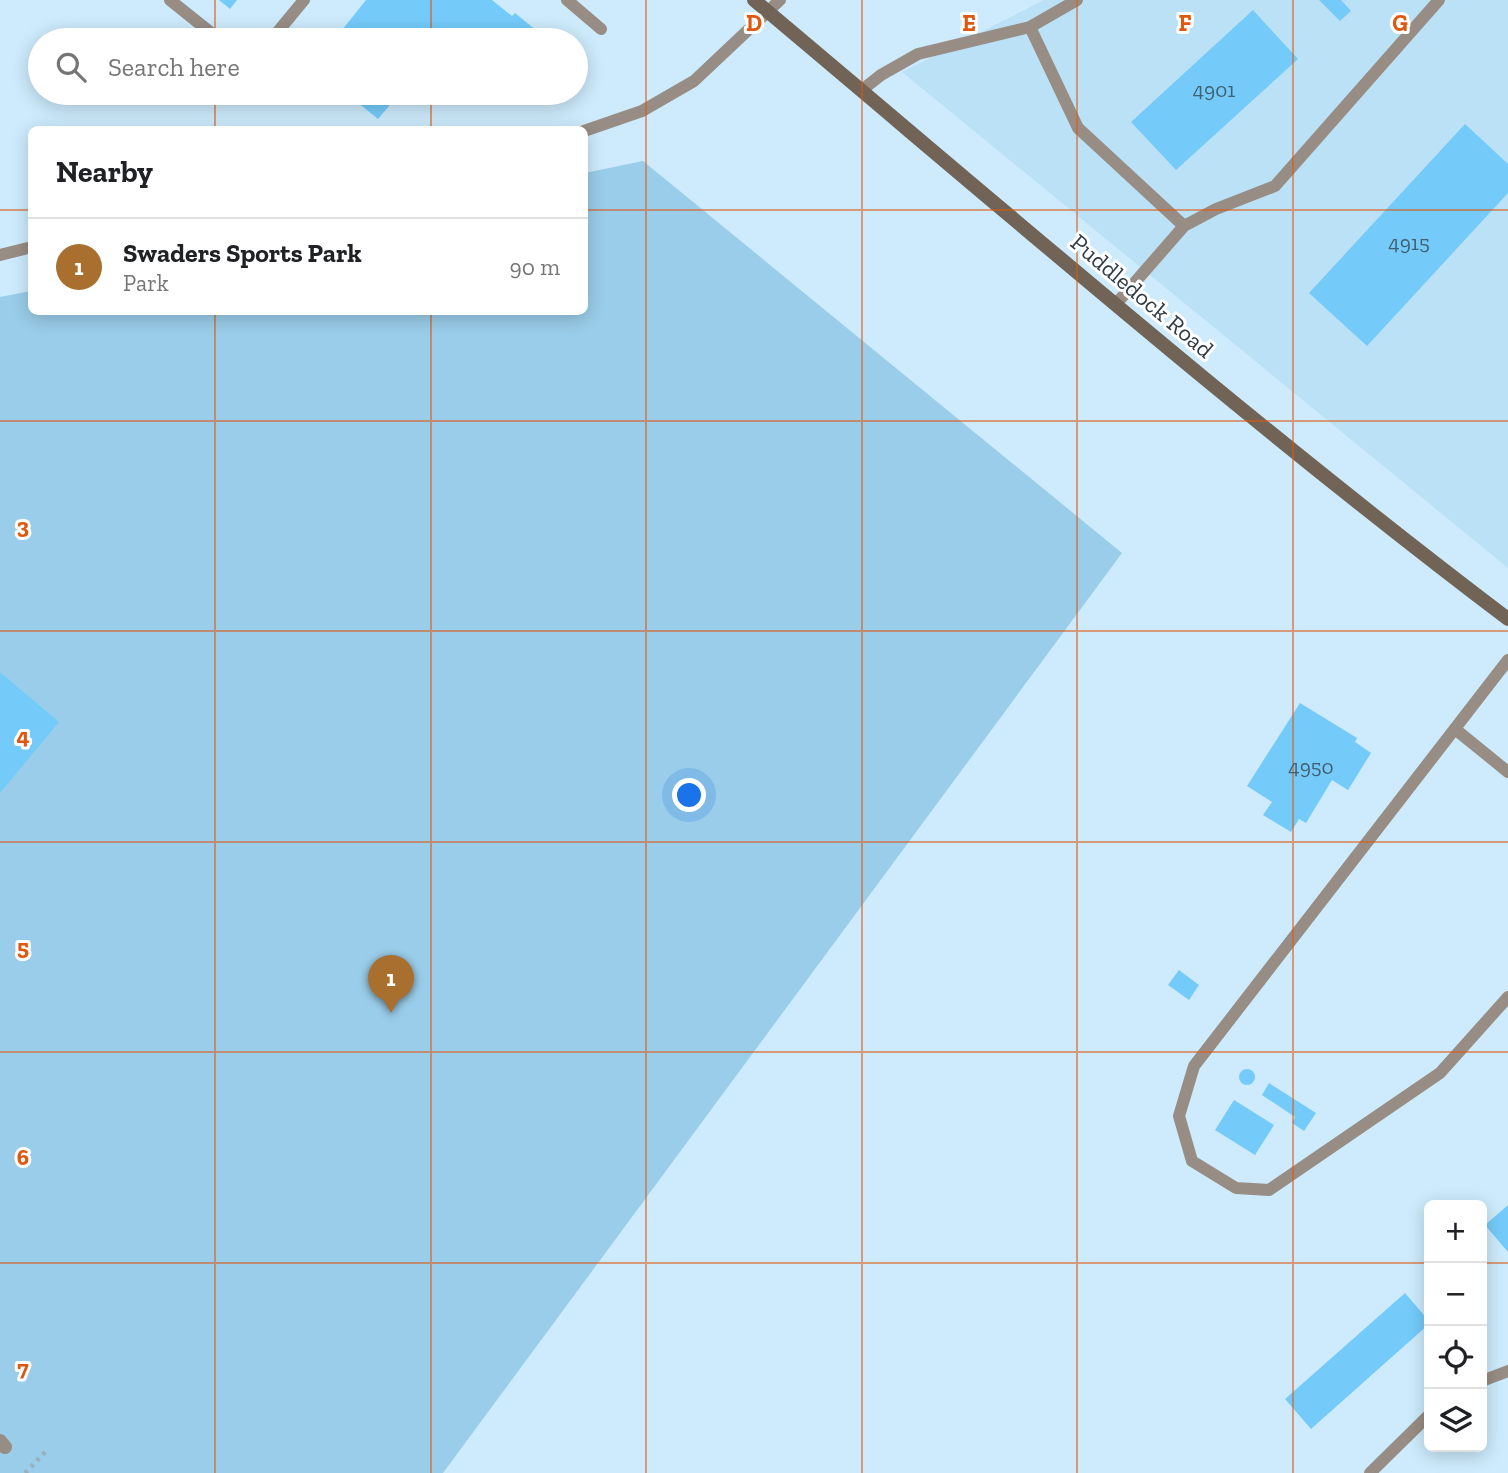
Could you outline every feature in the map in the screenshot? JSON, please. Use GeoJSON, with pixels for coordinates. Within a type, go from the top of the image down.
{"type":"FeatureCollection","features":[{"type":"Feature","properties":{"kind":"main road","name":"Puddledock Road"},"geometry":{"type":"LineString","coordinates":[[754,0],[1306,461],[1508,619]]}},
{"type":"Feature","properties":{"kind":"lane"},"geometry":{"type":"LineString","coordinates":[[170,0],[205,28]]}},
{"type":"Feature","properties":{"kind":"lane"},"geometry":{"type":"LineString","coordinates":[[281,28],[304,0]]}},
{"type":"Feature","properties":{"kind":"lane"},"geometry":{"type":"LineString","coordinates":[[567,0],[601,29]]}},
{"type":"Feature","properties":{"kind":"lane"},"geometry":{"type":"LineString","coordinates":[[588,130],[642,111],[694,81],[780,0]]}},
{"type":"Feature","properties":{"kind":"lane"},"geometry":{"type":"LineString","coordinates":[[862,90],[881,75],[918,54],[1030,27],[1077,0]]}},
{"type":"Feature","properties":{"kind":"lane"},"geometry":{"type":"LineString","coordinates":[[1116,304],[1184,226],[1216,209],[1275,186],[1439,0]]}},
{"type":"Feature","properties":{"kind":"lane"},"geometry":{"type":"LineString","coordinates":[[1030,27],[1078,128],[1184,226]]}},
{"type":"Feature","properties":{"kind":"lane"},"geometry":{"type":"LineString","coordinates":[[0,254],[28,248]]}},
{"type":"Feature","properties":{"kind":"lane"},"geometry":{"type":"LineString","coordinates":[[1508,660],[1194,1066],[1179,1116],[1192,1161],[1236,1188],[1269,1190],[1440,1073],[1508,997]]}},
{"type":"Feature","properties":{"kind":"lane"},"geometry":{"type":"LineString","coordinates":[[1455,729],[1508,772]]}},
{"type":"Feature","properties":{"kind":"lane"},"geometry":{"type":"LineString","coordinates":[[1487,1379],[1508,1371]]}},
{"type":"Feature","properties":{"kind":"lane"},"geometry":{"type":"LineString","coordinates":[[1370,1473],[1424,1420]]}},
{"type":"Feature","properties":{"kind":"path"},"geometry":{"type":"LineString","coordinates":[[25,1473],[48,1449]]}},
{"type":"Feature","properties":{"kind":"shaded area"},"geometry":{"type":"Polygon","coordinates":[[[1044,0],[1508,0],[1508,568],[902,72],[1044,0]]]}},
{"type":"Feature","properties":{"kind":"shaded area"},"geometry":{"type":"Polygon","coordinates":[[[643,161],[1122,553],[443,1473],[0,1473],[0,297],[28,292],[28,315],[588,315],[588,172],[643,161]]]}},
{"type":"Feature","properties":{"kind":"building"},"geometry":{"type":"Polygon","coordinates":[[[219,0],[237,0],[230,9],[219,0]]]}},
{"type":"Feature","properties":{"kind":"building"},"geometry":{"type":"Polygon","coordinates":[[[366,0],[492,0],[512,16],[515,13],[533,28],[344,28],[366,0]]]}},
{"type":"Feature","properties":{"kind":"building"},"geometry":{"type":"Polygon","coordinates":[[[1319,0],[1341,0],[1351,11],[1340,21],[1319,0]]]}},
{"type":"Feature","properties":{"kind":"building"},"geometry":{"type":"Polygon","coordinates":[[[1253,10],[1298,59],[1176,170],[1131,122],[1253,10]]]}},
{"type":"Feature","properties":{"kind":"building"},"geometry":{"type":"Polygon","coordinates":[[[361,105],[390,105],[378,119],[361,105]]]}},
{"type":"Feature","properties":{"kind":"building"},"geometry":{"type":"Polygon","coordinates":[[[1465,124],[1508,164],[1508,193],[1367,346],[1309,293],[1465,124]]]}},
{"type":"Feature","properties":{"kind":"building"},"geometry":{"type":"Polygon","coordinates":[[[0,672],[59,722],[0,793],[0,672]]]}},
{"type":"Feature","properties":{"kind":"building"},"geometry":{"type":"Polygon","coordinates":[[[1300,703],[1357,738],[1355,742],[1371,753],[1348,790],[1332,780],[1306,823],[1299,819],[1291,832],[1263,815],[1272,802],[1247,786],[1300,703]]]}},
{"type":"Feature","properties":{"kind":"building"},"geometry":{"type":"Polygon","coordinates":[[[1179,970],[1199,985],[1189,1000],[1168,985],[1179,970]]]}},
{"type":"Feature","properties":{"kind":"building"},"geometry":{"type":"Polygon","coordinates":[[[1247,1069],[1253,1071],[1253,1083],[1247,1085],[1241,1083],[1239,1077],[1241,1071],[1247,1069]]]}},
{"type":"Feature","properties":{"kind":"building"},"geometry":{"type":"Polygon","coordinates":[[[1269,1083],[1316,1113],[1304,1131],[1292,1123],[1295,1117],[1262,1095],[1269,1083]]]}},
{"type":"Feature","properties":{"kind":"building"},"geometry":{"type":"Polygon","coordinates":[[[1234,1100],[1274,1125],[1255,1155],[1215,1130],[1234,1100]]]}},
{"type":"Feature","properties":{"kind":"building"},"geometry":{"type":"Polygon","coordinates":[[[1508,1205],[1508,1252],[1487,1227],[1487,1223],[1508,1205]]]}},
{"type":"Feature","properties":{"kind":"building"},"geometry":{"type":"Polygon","coordinates":[[[1405,1293],[1424,1315],[1424,1328],[1311,1429],[1285,1399],[1405,1293]]]}},
{"type":"Feature","properties":{"kind":"place","name":"Swaders Sports Park"},"geometry":{"type":"Point","coordinates":[391,1013]}}]}
